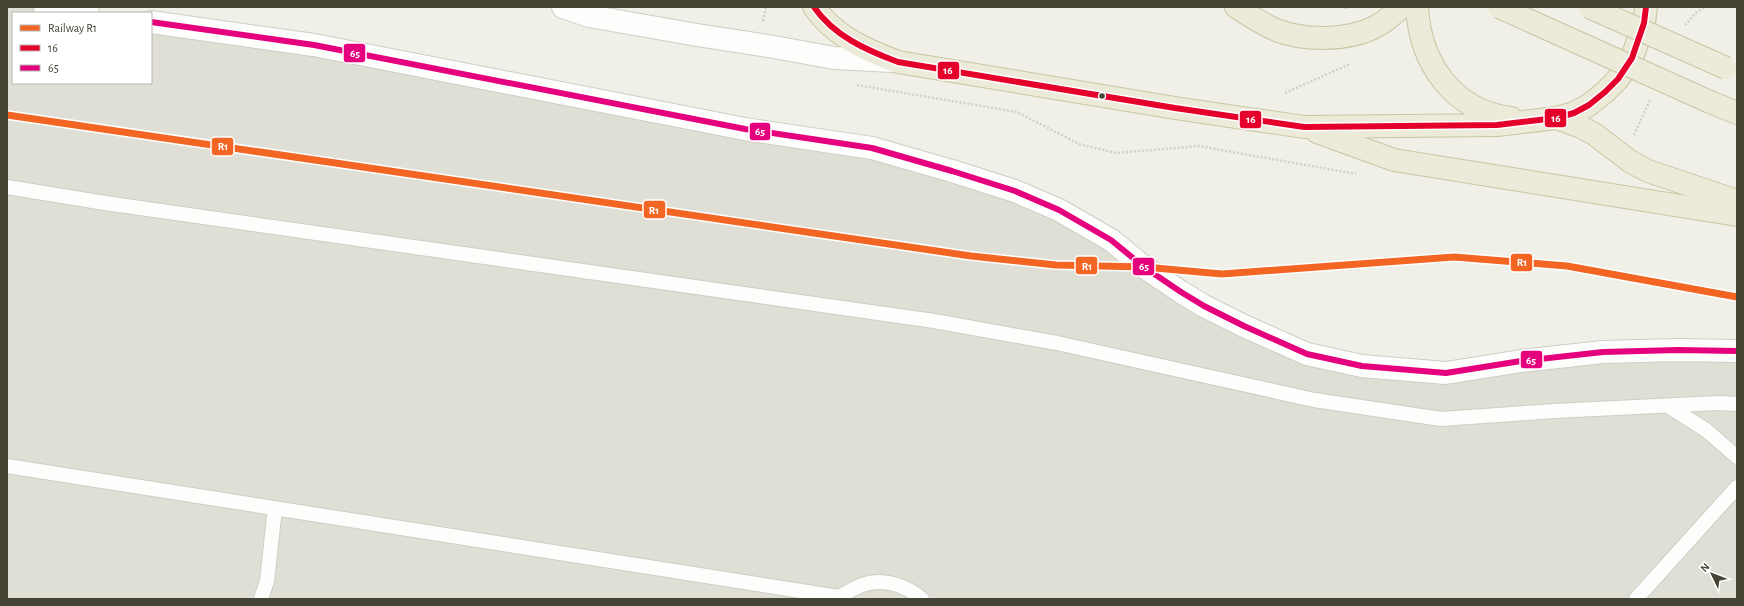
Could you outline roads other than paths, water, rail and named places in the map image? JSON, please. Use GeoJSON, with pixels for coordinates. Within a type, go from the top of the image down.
{"type":"FeatureCollection","features":[{"type":"Feature","properties":{"kind":"highway"},"geometry":{"type":"LineString","coordinates":[[814,7],[828,25],[849,40],[898,62],[1175,108],[1304,127],[1497,125],[1556,118],[1574,113],[1589,105],[1605,92],[1618,78],[1632,58],[1644,23],[1646,7]]}},
{"type":"Feature","properties":{"kind":"highway"},"geometry":{"type":"LineString","coordinates":[[1236,7],[1266,25],[1278,30],[1305,36],[1321,37],[1347,36],[1362,32],[1375,27],[1388,19],[1402,7]]}},
{"type":"Feature","properties":{"kind":"highway"},"geometry":{"type":"LineString","coordinates":[[1418,7],[1418,19],[1424,48],[1438,75],[1457,96],[1479,109],[1505,117],[1534,121]]}},
{"type":"Feature","properties":{"kind":"highway"},"geometry":{"type":"LineString","coordinates":[[1499,7],[1737,113]]}},
{"type":"Feature","properties":{"kind":"highway"},"geometry":{"type":"LineString","coordinates":[[1589,7],[1731,70]]}},
{"type":"Feature","properties":{"kind":"highway"},"geometry":{"type":"LineString","coordinates":[[1556,118],[1581,127],[1594,134],[1631,162],[1648,171],[1737,201]]}},
{"type":"Feature","properties":{"kind":"highway"},"geometry":{"type":"LineString","coordinates":[[1304,127],[1394,160],[1737,216]]}},
{"type":"Feature","properties":{"kind":"street"},"geometry":{"type":"LineString","coordinates":[[45,7],[81,12]]}},
{"type":"Feature","properties":{"kind":"street"},"geometry":{"type":"LineString","coordinates":[[563,7],[589,16],[834,58],[898,62]]}},
{"type":"Feature","properties":{"kind":"street"},"geometry":{"type":"LineString","coordinates":[[152,22],[314,45],[745,129],[872,148],[1015,191],[1059,210],[1111,240],[1144,266],[1204,306],[1244,326],[1307,354],[1362,366],[1446,373],[1521,361],[1603,352],[1678,350],[1737,351]]}},
{"type":"Feature","properties":{"kind":"lane"},"geometry":{"type":"LineString","coordinates":[[7,187],[104,203],[934,321],[1057,343],[1314,400],[1442,419],[1668,406],[1737,404]]}},
{"type":"Feature","properties":{"kind":"lane"},"geometry":{"type":"LineString","coordinates":[[1668,406],[1706,430],[1737,457]]}},
{"type":"Feature","properties":{"kind":"lane"},"geometry":{"type":"LineString","coordinates":[[7,466],[838,598],[865,584],[888,582],[913,591],[922,599]]}},
{"type":"Feature","properties":{"kind":"lane"},"geometry":{"type":"LineString","coordinates":[[1636,599],[1737,487]]}},
{"type":"Feature","properties":{"kind":"lane"},"geometry":{"type":"LineString","coordinates":[[261,599],[267,581],[275,508]]}},
{"type":"Feature","properties":{"kind":"rail line","name":"R1"},"geometry":{"type":"LineString","coordinates":[[7,115],[971,256],[1056,265],[1144,267],[1222,274],[1454,257],[1567,266],[1737,297]]}}]}
